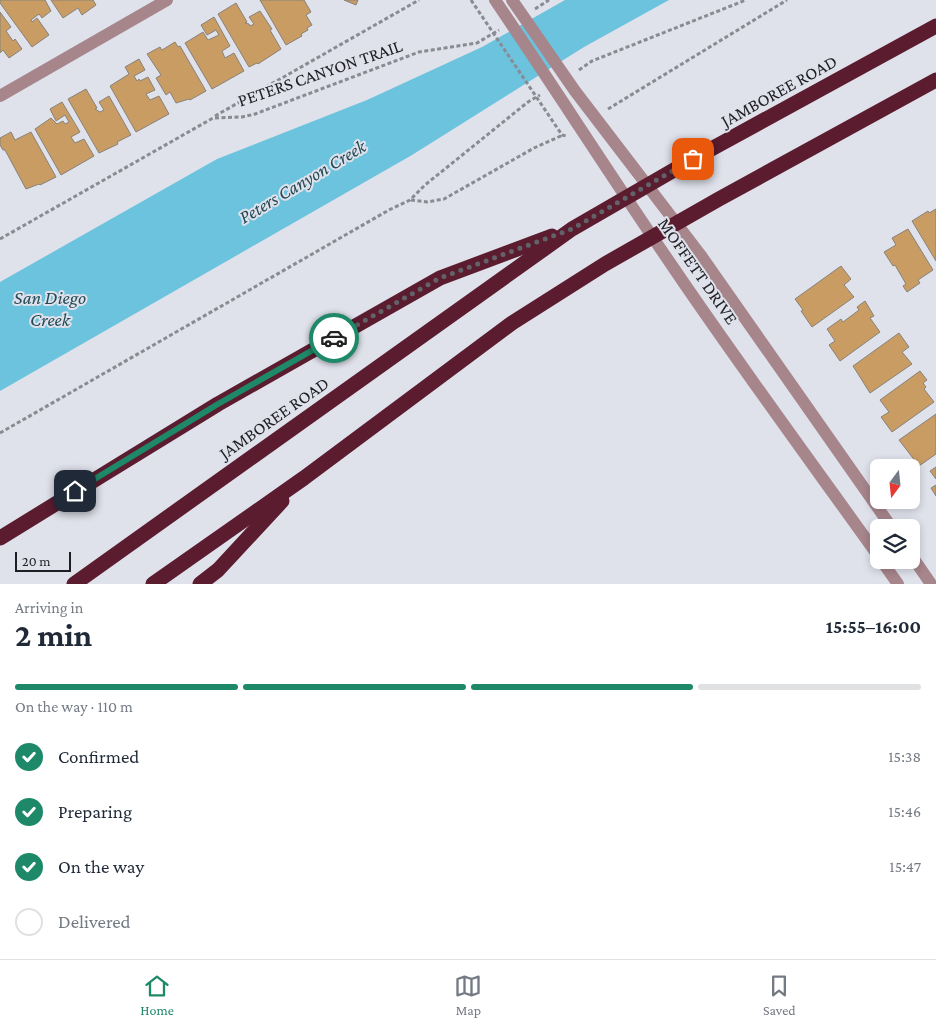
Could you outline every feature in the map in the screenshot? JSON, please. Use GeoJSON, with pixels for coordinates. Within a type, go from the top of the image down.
{"type":"FeatureCollection","features":[{"type":"Feature","properties":{"kind":"highway","name":"JAMBOREE ROAD"},"geometry":{"type":"LineString","coordinates":[[74,584],[572,229],[693,159],[936,26]]}},
{"type":"Feature","properties":{"kind":"highway"},"geometry":{"type":"LineString","coordinates":[[153,584],[304,478],[512,323],[605,264],[936,80]]}},
{"type":"Feature","properties":{"kind":"highway"},"geometry":{"type":"LineString","coordinates":[[0,538],[218,404],[440,278],[572,229]]}},
{"type":"Feature","properties":{"kind":"highway"},"geometry":{"type":"LineString","coordinates":[[200,584],[218,570],[304,478]]}},
{"type":"Feature","properties":{"kind":"street"},"geometry":{"type":"LineString","coordinates":[[0,96],[167,0]]}},
{"type":"Feature","properties":{"kind":"street","name":"MOFFETT DRIVE"},"geometry":{"type":"LineString","coordinates":[[512,0],[575,91],[702,257],[886,519]]}},
{"type":"Feature","properties":{"kind":"street","name":"MOFFETT DRIVE"},"geometry":{"type":"LineString","coordinates":[[497,2],[562,97],[676,272],[870,544]]}},
{"type":"Feature","properties":{"kind":"street"},"geometry":{"type":"LineString","coordinates":[[920,568],[931,584]]}},
{"type":"Feature","properties":{"kind":"street"},"geometry":{"type":"LineString","coordinates":[[887,569],[898,584]]}},
{"type":"Feature","properties":{"kind":"path"},"geometry":{"type":"LineString","coordinates":[[213,118],[419,0]]}},
{"type":"Feature","properties":{"kind":"path"},"geometry":{"type":"LineString","coordinates":[[0,433],[389,210],[410,200],[427,202],[444,199],[534,148],[562,135],[471,0]]}},
{"type":"Feature","properties":{"kind":"path"},"geometry":{"type":"LineString","coordinates":[[532,10],[549,0]]}},
{"type":"Feature","properties":{"kind":"path"},"geometry":{"type":"LineString","coordinates":[[606,110],[787,0]]}},
{"type":"Feature","properties":{"kind":"path","name":"PETERS CANYON TRAIL"},"geometry":{"type":"LineString","coordinates":[[0,239],[213,118],[242,117],[255,114],[419,52],[477,43],[501,29]]}},
{"type":"Feature","properties":{"kind":"water","name":"San Diego Creek"},"geometry":{"type":"Polygon","coordinates":[[[565,0],[669,0],[584,47],[412,155],[0,391],[0,282],[217,159],[367,100],[482,47],[565,0]]]}},
{"type":"Feature","properties":{"kind":"building"},"geometry":{"type":"Polygon","coordinates":[[[0,0],[45,0],[51,11],[42,18],[39,14],[31,20],[32,22],[37,18],[49,35],[32,47],[0,3],[0,0]]]}},
{"type":"Feature","properties":{"kind":"building"},"geometry":{"type":"Polygon","coordinates":[[[51,0],[93,0],[96,5],[82,15],[78,8],[63,18],[51,0]]]}},
{"type":"Feature","properties":{"kind":"building"},"geometry":{"type":"Polygon","coordinates":[[[260,0],[304,0],[311,12],[306,15],[312,25],[301,34],[302,36],[286,45],[260,0]]]}},
{"type":"Feature","properties":{"kind":"building"},"geometry":{"type":"Polygon","coordinates":[[[344,0],[358,0],[356,5],[344,0]]]}},
{"type":"Feature","properties":{"kind":"building"},"geometry":{"type":"Polygon","coordinates":[[[236,3],[247,22],[245,23],[250,26],[254,24],[249,17],[260,11],[272,29],[270,30],[281,49],[258,64],[249,67],[218,14],[236,3]]]}},
{"type":"Feature","properties":{"kind":"building"},"geometry":{"type":"Polygon","coordinates":[[[0,12],[11,27],[6,31],[22,49],[9,58],[3,50],[0,53],[0,12]]]}},
{"type":"Feature","properties":{"kind":"building"},"geometry":{"type":"Polygon","coordinates":[[[214,17],[230,46],[222,51],[225,58],[234,53],[244,71],[212,89],[185,43],[203,32],[208,40],[219,35],[216,30],[207,35],[201,25],[214,17]]]}},
{"type":"Feature","properties":{"kind":"building"},"geometry":{"type":"Polygon","coordinates":[[[175,42],[178,47],[180,46],[206,91],[190,100],[176,103],[170,92],[166,95],[156,78],[161,75],[147,54],[160,47],[162,50],[175,42]]]}},
{"type":"Feature","properties":{"kind":"building"},"geometry":{"type":"Polygon","coordinates":[[[139,59],[145,70],[134,76],[137,81],[148,77],[155,90],[146,94],[150,100],[159,96],[169,114],[136,132],[110,86],[129,74],[125,67],[139,59]]]}},
{"type":"Feature","properties":{"kind":"building"},"geometry":{"type":"Polygon","coordinates":[[[86,89],[97,108],[95,109],[100,112],[104,110],[99,102],[109,96],[131,135],[99,153],[68,99],[86,89]]]}},
{"type":"Feature","properties":{"kind":"building"},"geometry":{"type":"Polygon","coordinates":[[[62,102],[80,132],[71,137],[75,143],[84,139],[94,156],[61,175],[35,129],[51,118],[57,124],[63,121],[65,124],[69,122],[65,115],[56,121],[50,109],[62,102]]]}},
{"type":"Feature","properties":{"kind":"building"},"geometry":{"type":"Polygon","coordinates":[[[11,132],[15,140],[31,132],[56,177],[26,189],[5,150],[0,145],[0,138],[11,132]]]}},
{"type":"Feature","properties":{"kind":"building"},"geometry":{"type":"Polygon","coordinates":[[[936,209],[936,261],[912,221],[928,211],[929,213],[936,209]]]}},
{"type":"Feature","properties":{"kind":"building"},"geometry":{"type":"Polygon","coordinates":[[[908,229],[933,270],[918,280],[920,283],[907,292],[903,286],[906,284],[895,265],[893,266],[884,252],[896,245],[892,238],[908,229]]]}},
{"type":"Feature","properties":{"kind":"building"},"geometry":{"type":"Polygon","coordinates":[[[841,266],[851,279],[844,285],[854,297],[812,327],[795,299],[841,266]]]}},
{"type":"Feature","properties":{"kind":"building"},"geometry":{"type":"Polygon","coordinates":[[[865,301],[874,316],[870,318],[880,332],[840,361],[829,345],[835,341],[827,329],[841,319],[843,322],[859,310],[857,307],[865,301]]]}},
{"type":"Feature","properties":{"kind":"building"},"geometry":{"type":"Polygon","coordinates":[[[899,333],[909,347],[902,352],[912,364],[870,393],[853,366],[899,333]]]}},
{"type":"Feature","properties":{"kind":"building"},"geometry":{"type":"Polygon","coordinates":[[[920,371],[927,380],[923,383],[926,387],[924,389],[934,402],[892,432],[881,417],[889,412],[880,400],[920,371]]]}},
{"type":"Feature","properties":{"kind":"building"},"geometry":{"type":"Polygon","coordinates":[[[936,414],[936,454],[920,465],[920,459],[914,459],[899,440],[936,414]]]}},
{"type":"Feature","properties":{"kind":"building"},"geometry":{"type":"Polygon","coordinates":[[[936,467],[936,479],[930,471],[936,467]]]}},
{"type":"Feature","properties":{"kind":"building"},"geometry":{"type":"Polygon","coordinates":[[[936,485],[936,496],[931,488],[936,485]]]}},
{"type":"Feature","properties":{"kind":"way so far"},"geometry":{"type":"LineString","coordinates":[[334,338],[440,278],[572,229],[693,159]]}},
{"type":"Feature","properties":{"kind":"route"},"geometry":{"type":"LineString","coordinates":[[75,491],[218,404],[334,338]]}},
{"type":"Feature","properties":{"kind":"water label","name":"Peters Canyon Creek"},"geometry":{"type":"Point","coordinates":[302,181]}}]}
